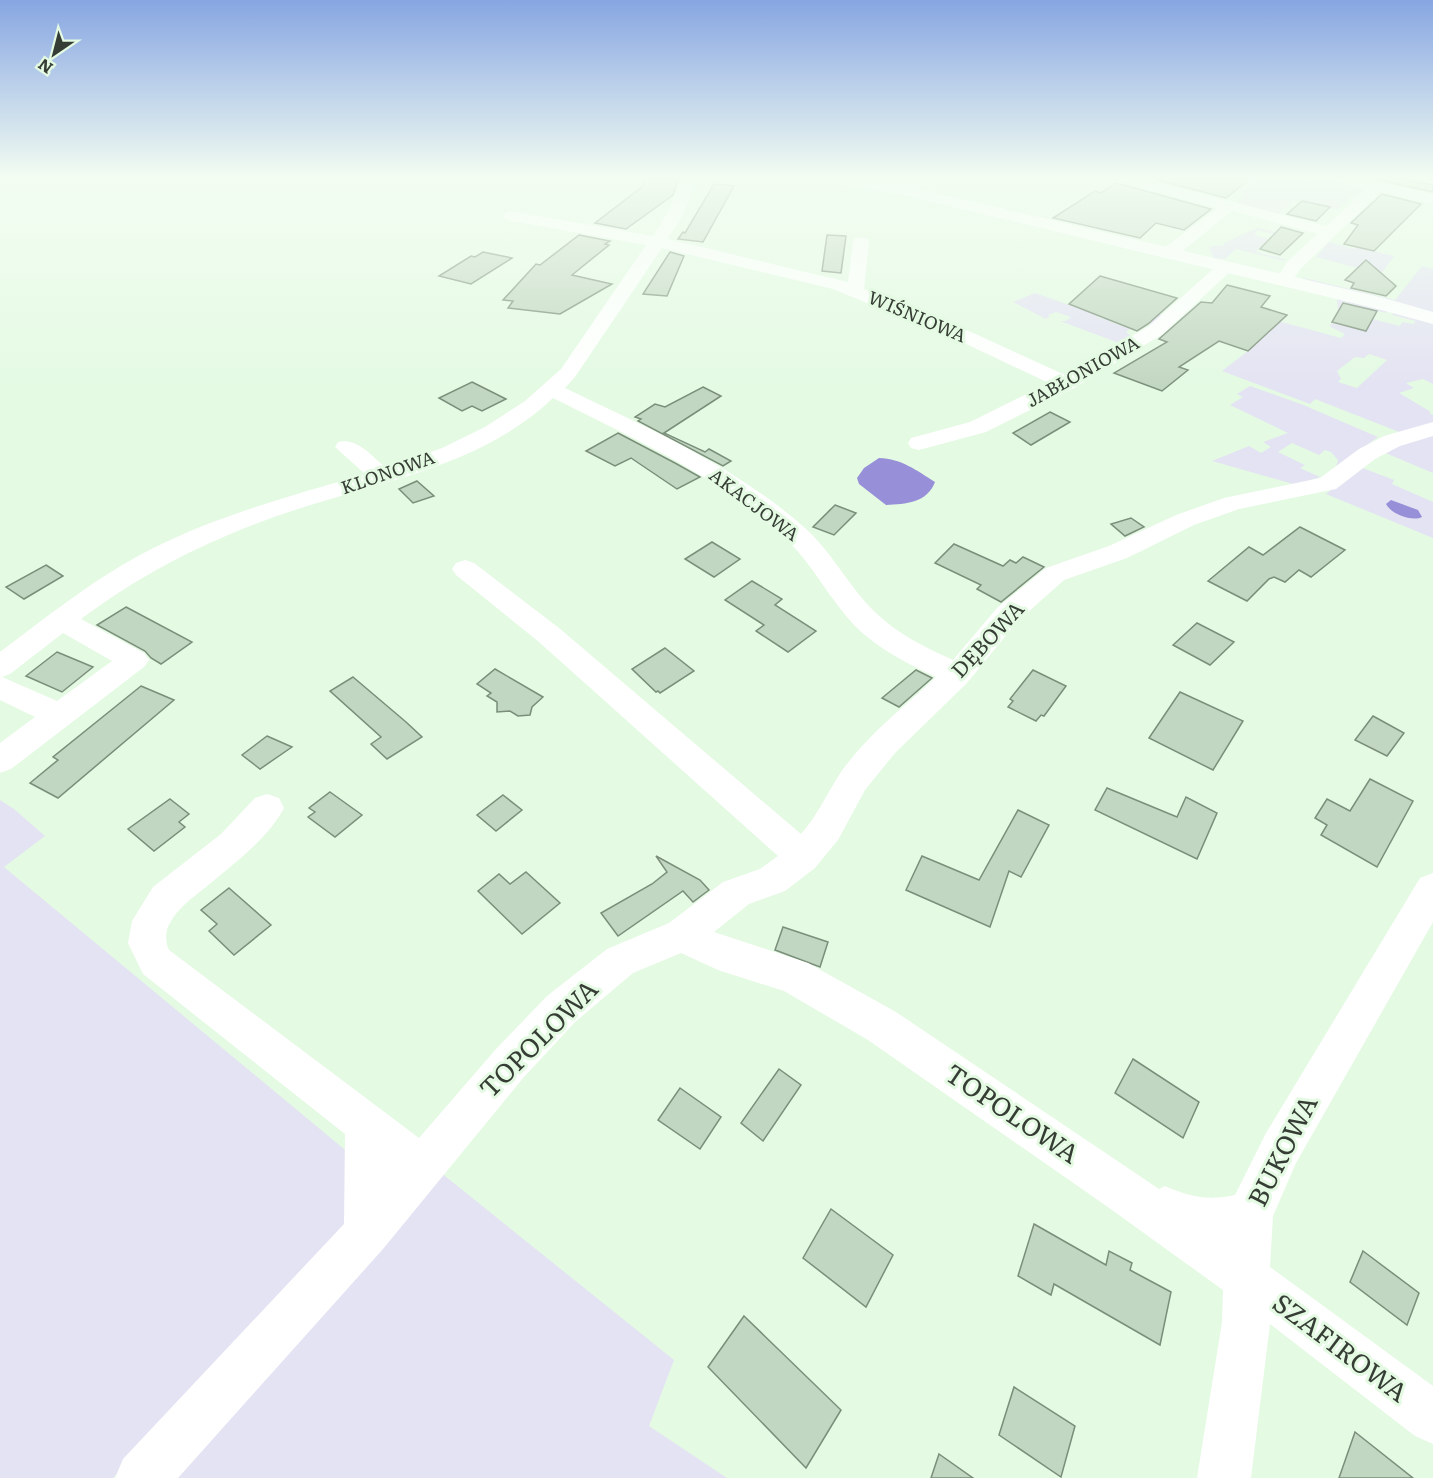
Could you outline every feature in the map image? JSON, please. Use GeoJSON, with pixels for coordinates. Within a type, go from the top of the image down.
{"type":"FeatureCollection","features":[{"type":"Feature","properties":{"kind":"main road"},"geometry":{"type":"LineString","coordinates":[[1148,248],[1391,305],[1433,318]]}},
{"type":"Feature","properties":{"kind":"street","name":"KLONOWA"},"geometry":{"type":"LineString","coordinates":[[0,667],[61,620],[138,567],[197,538],[261,513],[383,477],[474,442],[517,417],[553,390],[568,373],[654,248]]}},
{"type":"Feature","properties":{"kind":"street","name":"WIŚNIOWA"},"geometry":{"type":"LineString","coordinates":[[678,248],[853,290],[971,339],[1067,384]]}},
{"type":"Feature","properties":{"kind":"street"},"geometry":{"type":"LineString","coordinates":[[853,290],[857,286],[860,248]]}},
{"type":"Feature","properties":{"kind":"street"},"geometry":{"type":"LineString","coordinates":[[1169,253],[1175,248]]}},
{"type":"Feature","properties":{"kind":"street"},"geometry":{"type":"LineString","coordinates":[[1284,280],[1294,265],[1312,248]]}},
{"type":"Feature","properties":{"kind":"street","name":"JABŁONIOWA"},"geometry":{"type":"LineString","coordinates":[[919,443],[978,427],[1067,384],[1156,330],[1226,267]]}},
{"type":"Feature","properties":{"kind":"street","name":"AKACJOWA"},"geometry":{"type":"LineString","coordinates":[[553,390],[680,453],[753,500],[797,535],[865,619],[897,643],[957,675]]}},
{"type":"Feature","properties":{"kind":"street","name":"DĘBOWA"},"geometry":{"type":"LineString","coordinates":[[682,935],[736,893],[772,880],[803,857],[826,830],[853,781],[884,744],[957,675],[1006,615],[1055,574],[1118,552],[1185,520],[1233,502],[1328,484],[1367,454],[1392,441],[1433,429]]}},
{"type":"Feature","properties":{"kind":"street"},"geometry":{"type":"LineString","coordinates":[[346,447],[383,477]]}},
{"type":"Feature","properties":{"kind":"street"},"geometry":{"type":"LineString","coordinates":[[465,569],[549,634],[803,857]]}},
{"type":"Feature","properties":{"kind":"street"},"geometry":{"type":"LineString","coordinates":[[0,760],[134,660],[61,620]]}},
{"type":"Feature","properties":{"kind":"street"},"geometry":{"type":"LineString","coordinates":[[0,687],[61,716]]}},
{"type":"Feature","properties":{"kind":"street"},"geometry":{"type":"LineString","coordinates":[[267,808],[233,844],[166,898],[150,921],[147,944],[156,962],[421,1167]]}},
{"type":"Feature","properties":{"kind":"street","name":"BUKOWA"},"geometry":{"type":"LineString","coordinates":[[1224,1478],[1246,1322],[1250,1214],[1287,1138],[1433,889]]}},
{"type":"Feature","properties":{"kind":"street","name":"TOPOLOWA"},"geometry":{"type":"LineString","coordinates":[[142,1478],[367,1233],[510,1063],[561,1009],[620,961],[682,935],[718,953],[794,976],[882,1026],[1121,1189],[1246,1280]]}},
{"type":"Feature","properties":{"kind":"street"},"geometry":{"type":"LineString","coordinates":[[366,1125],[367,1233]]}},
{"type":"Feature","properties":{"kind":"street"},"geometry":{"type":"LineString","coordinates":[[1121,1189],[1190,1221],[1212,1223],[1250,1214]]}},
{"type":"Feature","properties":{"kind":"street","name":"SZAFIROWA"},"geometry":{"type":"LineString","coordinates":[[1246,1280],[1313,1326],[1433,1418]]}},
{"type":"Feature","properties":{"kind":"shaded area"},"geometry":{"type":"Polygon","coordinates":[[[1209,248],[1259,248],[1255,252],[1285,259],[1285,261],[1236,249],[1225,259],[1214,258],[1209,248]]]}},
{"type":"Feature","properties":{"kind":"shaded area"},"geometry":{"type":"Polygon","coordinates":[[[1324,248],[1360,248],[1394,256],[1381,274],[1316,257],[1324,248]]]}},
{"type":"Feature","properties":{"kind":"shaded area"},"geometry":{"type":"Polygon","coordinates":[[[1422,266],[1433,269],[1433,313],[1313,283],[1301,277],[1395,300],[1422,266]]]}},
{"type":"Feature","properties":{"kind":"shaded area"},"geometry":{"type":"Polygon","coordinates":[[[1035,293],[1098,315],[1097,317],[1103,319],[1127,304],[1166,317],[1155,326],[1123,313],[1109,321],[1130,329],[1126,332],[1131,339],[1119,343],[1060,321],[1066,321],[1071,317],[1056,312],[1048,315],[1050,316],[1046,319],[1013,302],[1035,293]]]}},
{"type":"Feature","properties":{"kind":"shaded area"},"geometry":{"type":"Polygon","coordinates":[[[1337,298],[1387,310],[1386,313],[1373,310],[1355,328],[1366,331],[1373,319],[1400,326],[1402,322],[1414,324],[1415,321],[1392,315],[1394,312],[1433,324],[1433,384],[1423,379],[1406,383],[1414,388],[1399,393],[1431,412],[1429,413],[1433,415],[1433,423],[1402,433],[1315,399],[1310,404],[1222,371],[1257,344],[1271,319],[1341,338],[1345,334],[1329,326],[1332,323],[1346,326],[1351,316],[1338,313],[1337,298]],[[1369,354],[1364,358],[1355,357],[1337,371],[1341,379],[1338,382],[1357,388],[1387,360],[1369,354]]]}},
{"type":"Feature","properties":{"kind":"shaded area"},"geometry":{"type":"Polygon","coordinates":[[[1250,386],[1301,404],[1378,437],[1336,467],[1338,460],[1331,452],[1325,450],[1319,455],[1292,443],[1278,452],[1305,465],[1300,468],[1320,477],[1297,485],[1212,461],[1249,446],[1261,453],[1271,447],[1263,442],[1288,433],[1230,405],[1243,397],[1237,394],[1250,386]]]}},
{"type":"Feature","properties":{"kind":"shaded area"},"geometry":{"type":"Polygon","coordinates":[[[1433,433],[1433,473],[1383,452],[1433,433]]]}},
{"type":"Feature","properties":{"kind":"shaded area"},"geometry":{"type":"Polygon","coordinates":[[[879,458],[902,463],[935,482],[927,494],[915,501],[886,505],[859,484],[857,478],[864,468],[879,458]]]}},
{"type":"Feature","properties":{"kind":"shaded area"},"geometry":{"type":"Polygon","coordinates":[[[1360,467],[1394,480],[1392,484],[1433,502],[1433,538],[1326,494],[1360,467]]]}},
{"type":"Feature","properties":{"kind":"shaded area"},"geometry":{"type":"Polygon","coordinates":[[[1391,500],[1418,510],[1422,517],[1408,518],[1397,514],[1386,504],[1391,500]]]}},
{"type":"Feature","properties":{"kind":"shaded area"},"geometry":{"type":"Polygon","coordinates":[[[0,800],[45,836],[4,867],[350,1154],[346,1229],[113,1478],[0,1478],[0,800]]]}},
{"type":"Feature","properties":{"kind":"shaded area"},"geometry":{"type":"Polygon","coordinates":[[[440,1172],[674,1360],[649,1426],[727,1478],[161,1478],[440,1172]]]}},
{"type":"Feature","properties":{"kind":"building"},"geometry":{"type":"Polygon","coordinates":[[[562,248],[605,248],[572,275],[612,284],[560,314],[508,308],[513,301],[503,300],[536,264],[540,265],[562,248]]]}},
{"type":"Feature","properties":{"kind":"building"},"geometry":{"type":"Polygon","coordinates":[[[825,248],[844,248],[841,273],[822,271],[825,248]]]}},
{"type":"Feature","properties":{"kind":"building"},"geometry":{"type":"Polygon","coordinates":[[[1261,248],[1287,248],[1280,255],[1261,248]]]}},
{"type":"Feature","properties":{"kind":"building"},"geometry":{"type":"Polygon","coordinates":[[[1361,248],[1377,248],[1374,251],[1361,248]]]}},
{"type":"Feature","properties":{"kind":"building"},"geometry":{"type":"Polygon","coordinates":[[[483,252],[512,258],[471,284],[439,276],[471,256],[475,257],[483,252]]]}},
{"type":"Feature","properties":{"kind":"building"},"geometry":{"type":"Polygon","coordinates":[[[670,252],[684,256],[667,296],[643,294],[670,252]]]}},
{"type":"Feature","properties":{"kind":"building"},"geometry":{"type":"Polygon","coordinates":[[[1366,260],[1396,286],[1386,296],[1351,288],[1354,283],[1345,280],[1366,260]]]}},
{"type":"Feature","properties":{"kind":"building"},"geometry":{"type":"Polygon","coordinates":[[[1100,276],[1177,298],[1137,331],[1069,304],[1100,276]]]}},
{"type":"Feature","properties":{"kind":"building"},"geometry":{"type":"Polygon","coordinates":[[[1227,285],[1270,296],[1261,307],[1287,315],[1248,351],[1219,341],[1179,367],[1188,370],[1162,391],[1114,373],[1167,342],[1159,339],[1201,302],[1212,303],[1227,285]]]}},
{"type":"Feature","properties":{"kind":"building"},"geometry":{"type":"Polygon","coordinates":[[[1343,303],[1377,311],[1366,331],[1332,322],[1343,303]]]}},
{"type":"Feature","properties":{"kind":"building"},"geometry":{"type":"Polygon","coordinates":[[[472,382],[506,399],[482,411],[472,406],[462,411],[439,398],[472,382]]]}},
{"type":"Feature","properties":{"kind":"building"},"geometry":{"type":"Polygon","coordinates":[[[703,387],[721,396],[664,433],[705,452],[709,449],[731,461],[723,466],[638,421],[641,419],[635,417],[655,404],[665,407],[703,387]]]}},
{"type":"Feature","properties":{"kind":"building"},"geometry":{"type":"Polygon","coordinates":[[[1050,412],[1070,422],[1031,445],[1013,433],[1050,412]]]}},
{"type":"Feature","properties":{"kind":"building"},"geometry":{"type":"Polygon","coordinates":[[[618,433],[700,477],[677,489],[631,458],[615,466],[586,451],[618,433]]]}},
{"type":"Feature","properties":{"kind":"building"},"geometry":{"type":"Polygon","coordinates":[[[417,481],[434,496],[413,503],[399,489],[417,481]]]}},
{"type":"Feature","properties":{"kind":"building"},"geometry":{"type":"Polygon","coordinates":[[[835,505],[856,513],[834,535],[813,527],[835,505]]]}},
{"type":"Feature","properties":{"kind":"building"},"geometry":{"type":"Polygon","coordinates":[[[1131,518],[1144,527],[1125,536],[1111,524],[1131,518]]]}},
{"type":"Feature","properties":{"kind":"building"},"geometry":{"type":"Polygon","coordinates":[[[1300,527],[1345,550],[1311,577],[1299,570],[1285,582],[1274,577],[1269,579],[1247,601],[1208,581],[1249,547],[1263,555],[1300,527]]]}},
{"type":"Feature","properties":{"kind":"building"},"geometry":{"type":"Polygon","coordinates":[[[712,542],[740,559],[714,577],[685,559],[712,542]]]}},
{"type":"Feature","properties":{"kind":"building"},"geometry":{"type":"Polygon","coordinates":[[[954,544],[1003,566],[1010,560],[1016,563],[1023,557],[1044,567],[1001,602],[977,589],[981,585],[935,563],[954,544]]]}},
{"type":"Feature","properties":{"kind":"building"},"geometry":{"type":"Polygon","coordinates":[[[46,565],[63,576],[24,599],[6,587],[46,565]]]}},
{"type":"Feature","properties":{"kind":"building"},"geometry":{"type":"Polygon","coordinates":[[[752,581],[782,599],[775,605],[816,631],[788,652],[756,631],[764,625],[725,600],[752,581]]]}},
{"type":"Feature","properties":{"kind":"building"},"geometry":{"type":"Polygon","coordinates":[[[126,607],[192,642],[161,664],[145,651],[97,625],[126,607]]]}},
{"type":"Feature","properties":{"kind":"building"},"geometry":{"type":"Polygon","coordinates":[[[1197,623],[1234,642],[1210,665],[1173,645],[1197,623]]]}},
{"type":"Feature","properties":{"kind":"building"},"geometry":{"type":"Polygon","coordinates":[[[665,648],[694,671],[660,693],[656,692],[632,669],[665,648]]]}},
{"type":"Feature","properties":{"kind":"building"},"geometry":{"type":"Polygon","coordinates":[[[57,652],[93,667],[62,692],[26,676],[57,652]]]}},
{"type":"Feature","properties":{"kind":"building"},"geometry":{"type":"Polygon","coordinates":[[[495,669],[543,697],[532,707],[530,715],[518,716],[510,711],[497,712],[497,702],[487,696],[491,693],[477,684],[495,669]]]}},
{"type":"Feature","properties":{"kind":"building"},"geometry":{"type":"Polygon","coordinates":[[[916,670],[932,678],[899,707],[882,698],[916,670]]]}},
{"type":"Feature","properties":{"kind":"building"},"geometry":{"type":"Polygon","coordinates":[[[1033,670],[1066,686],[1044,716],[1041,715],[1036,721],[1008,707],[1013,701],[1010,699],[1033,670]]]}},
{"type":"Feature","properties":{"kind":"building"},"geometry":{"type":"Polygon","coordinates":[[[353,677],[422,737],[387,759],[371,744],[381,737],[330,691],[353,677]]]}},
{"type":"Feature","properties":{"kind":"building"},"geometry":{"type":"Polygon","coordinates":[[[141,686],[174,700],[58,798],[30,783],[58,760],[53,757],[141,686]]]}},
{"type":"Feature","properties":{"kind":"building"},"geometry":{"type":"Polygon","coordinates":[[[1180,692],[1243,721],[1213,770],[1149,738],[1180,692]]]}},
{"type":"Feature","properties":{"kind":"building"},"geometry":{"type":"Polygon","coordinates":[[[1373,716],[1404,733],[1387,756],[1355,740],[1373,716]]]}},
{"type":"Feature","properties":{"kind":"building"},"geometry":{"type":"Polygon","coordinates":[[[267,736],[292,747],[260,769],[242,755],[267,736]]]}},
{"type":"Feature","properties":{"kind":"building"},"geometry":{"type":"Polygon","coordinates":[[[1370,779],[1413,801],[1377,867],[1321,835],[1327,825],[1315,818],[1327,799],[1350,811],[1370,779]]]}},
{"type":"Feature","properties":{"kind":"building"},"geometry":{"type":"Polygon","coordinates":[[[1107,788],[1177,817],[1186,797],[1217,813],[1197,859],[1095,810],[1107,788]]]}},
{"type":"Feature","properties":{"kind":"building"},"geometry":{"type":"Polygon","coordinates":[[[330,792],[362,815],[335,837],[308,817],[315,812],[309,808],[330,792]]]}},
{"type":"Feature","properties":{"kind":"building"},"geometry":{"type":"Polygon","coordinates":[[[503,795],[522,810],[496,831],[477,815],[503,795]]]}},
{"type":"Feature","properties":{"kind":"building"},"geometry":{"type":"Polygon","coordinates":[[[170,799],[189,814],[179,822],[185,827],[154,851],[128,829],[170,799]]]}},
{"type":"Feature","properties":{"kind":"building"},"geometry":{"type":"Polygon","coordinates":[[[1018,810],[1049,825],[1021,877],[1009,871],[990,927],[906,890],[922,856],[979,880],[1018,810]]]}},
{"type":"Feature","properties":{"kind":"building"},"geometry":{"type":"Polygon","coordinates":[[[656,856],[700,880],[709,890],[693,902],[683,891],[618,936],[601,913],[652,884],[667,872],[656,856]]]}},
{"type":"Feature","properties":{"kind":"building"},"geometry":{"type":"Polygon","coordinates":[[[526,872],[560,903],[522,934],[478,891],[499,874],[510,884],[526,872]]]}},
{"type":"Feature","properties":{"kind":"building"},"geometry":{"type":"Polygon","coordinates":[[[229,888],[271,925],[234,955],[209,931],[217,924],[201,910],[229,888]]]}},
{"type":"Feature","properties":{"kind":"building"},"geometry":{"type":"Polygon","coordinates":[[[783,927],[828,942],[820,967],[775,950],[783,927]]]}},
{"type":"Feature","properties":{"kind":"building"},"geometry":{"type":"Polygon","coordinates":[[[1133,1059],[1199,1102],[1183,1138],[1115,1093],[1133,1059]]]}},
{"type":"Feature","properties":{"kind":"building"},"geometry":{"type":"Polygon","coordinates":[[[779,1069],[801,1085],[763,1141],[741,1123],[779,1069]]]}},
{"type":"Feature","properties":{"kind":"building"},"geometry":{"type":"Polygon","coordinates":[[[680,1088],[721,1117],[700,1149],[658,1120],[680,1088]]]}},
{"type":"Feature","properties":{"kind":"building"},"geometry":{"type":"Polygon","coordinates":[[[831,1209],[893,1255],[866,1307],[803,1258],[831,1209]]]}},
{"type":"Feature","properties":{"kind":"building"},"geometry":{"type":"Polygon","coordinates":[[[1034,1224],[1106,1265],[1109,1251],[1132,1263],[1130,1270],[1171,1292],[1160,1345],[1054,1284],[1051,1295],[1018,1276],[1034,1224]]]}},
{"type":"Feature","properties":{"kind":"building"},"geometry":{"type":"Polygon","coordinates":[[[1363,1251],[1419,1293],[1407,1325],[1350,1282],[1363,1251]]]}},
{"type":"Feature","properties":{"kind":"building"},"geometry":{"type":"Polygon","coordinates":[[[744,1316],[841,1410],[806,1468],[708,1367],[744,1316]]]}},
{"type":"Feature","properties":{"kind":"building"},"geometry":{"type":"Polygon","coordinates":[[[1014,1387],[1075,1426],[1061,1477],[999,1435],[1014,1387]]]}},
{"type":"Feature","properties":{"kind":"building"},"geometry":{"type":"Polygon","coordinates":[[[1355,1432],[1413,1478],[1339,1478],[1355,1432]]]}},
{"type":"Feature","properties":{"kind":"building"},"geometry":{"type":"Polygon","coordinates":[[[939,1454],[973,1478],[931,1478],[939,1454]]]}}]}
